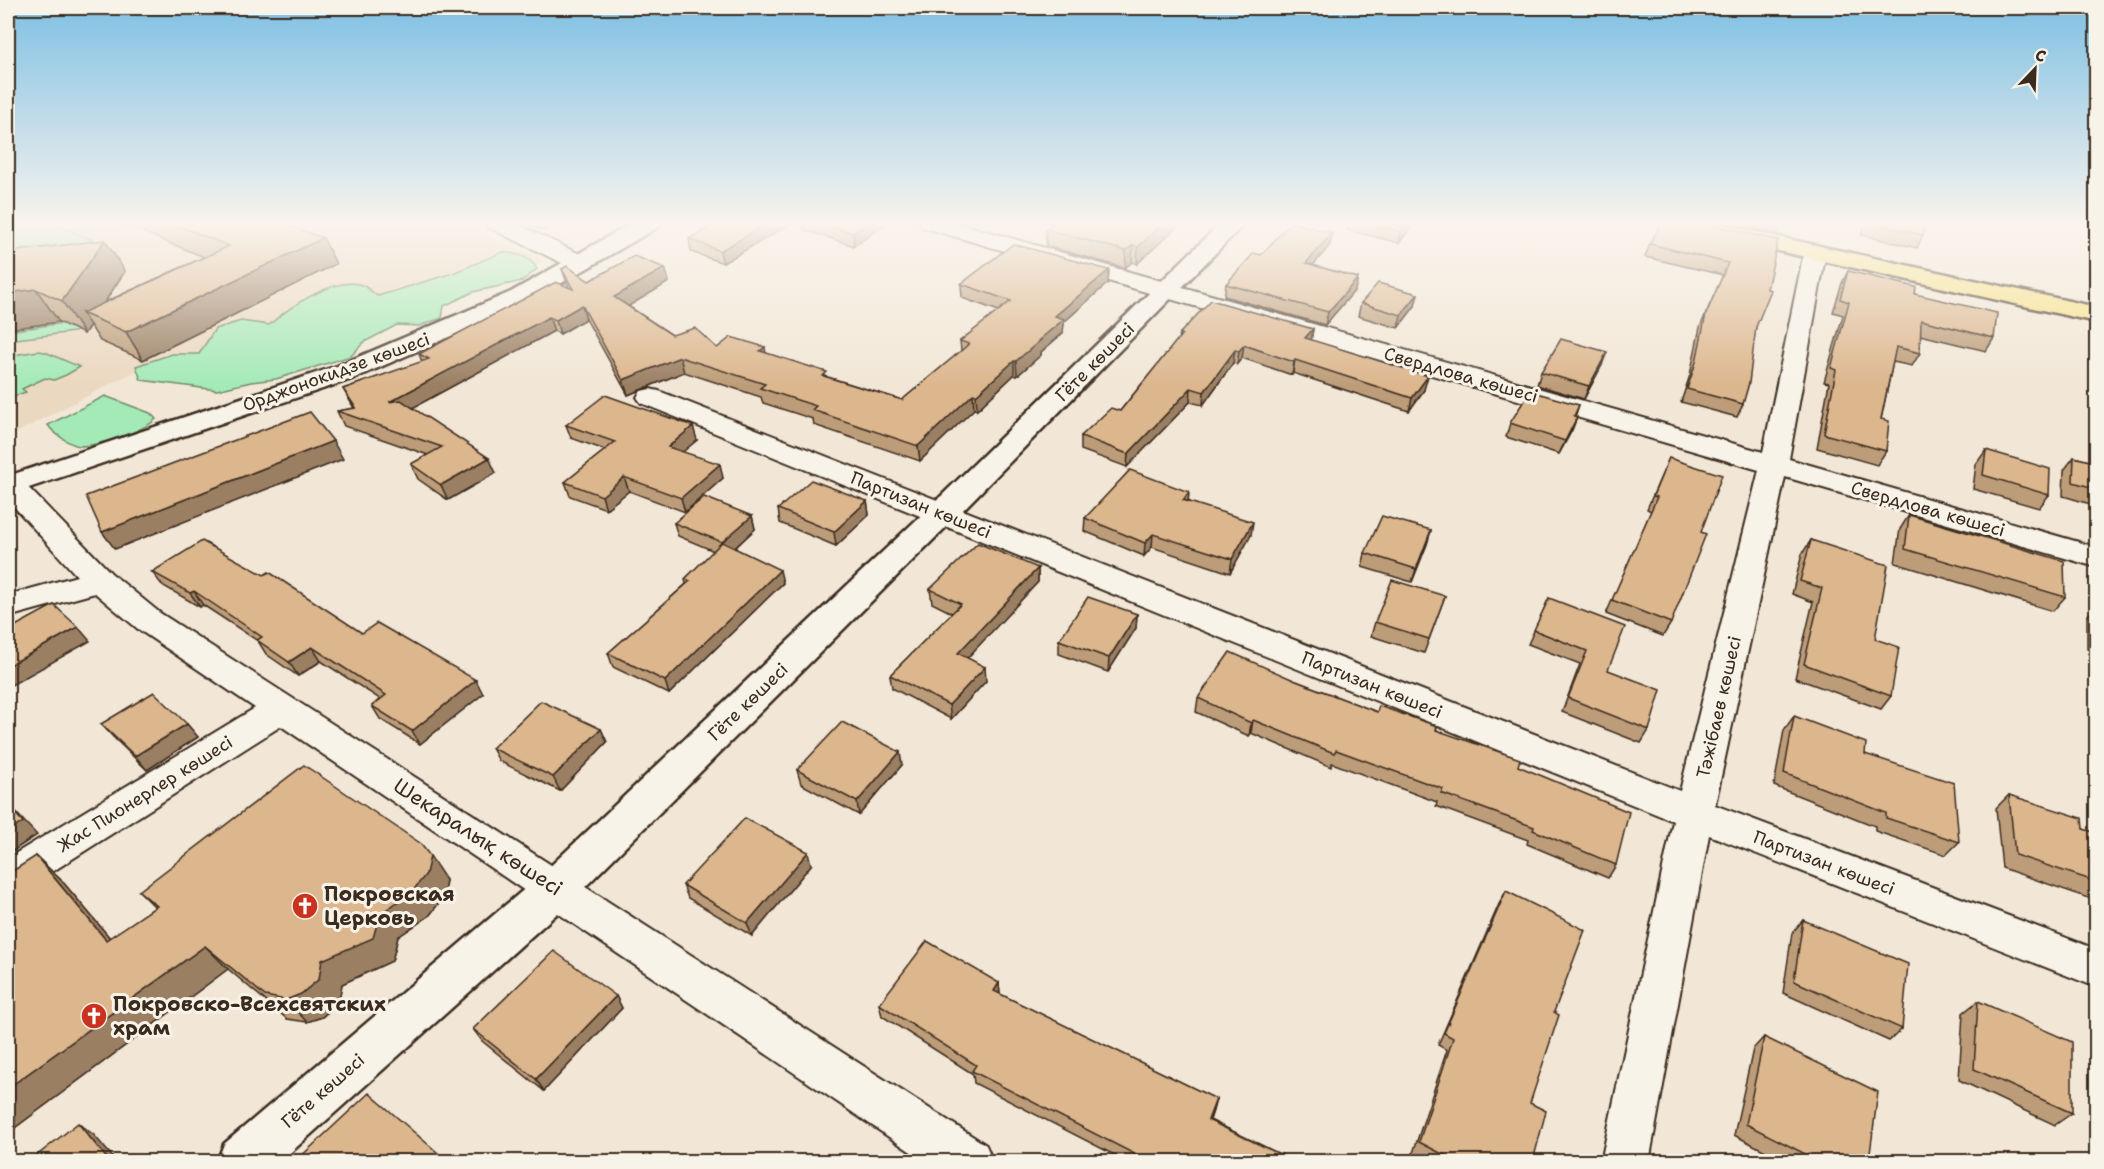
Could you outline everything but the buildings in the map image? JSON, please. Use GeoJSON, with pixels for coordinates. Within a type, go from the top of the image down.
{"type":"FeatureCollection","features":[{"type":"Feature","properties":{"kind":"main road"},"geometry":{"type":"LineString","coordinates":[[1925,277],[2097,315]]}},
{"type":"Feature","properties":{"kind":"street","name":"Орджонокидзе көшесі"},"geometry":{"type":"LineString","coordinates":[[9,485],[346,372],[510,301],[555,277]]}},
{"type":"Feature","properties":{"kind":"street","name":"Свердлова көшесі"},"geometry":{"type":"LineString","coordinates":[[1121,277],[2097,556]]}},
{"type":"Feature","properties":{"kind":"street","name":"Гёте көшесі"},"geometry":{"type":"LineString","coordinates":[[242,1161],[556,888],[1181,277]]}},
{"type":"Feature","properties":{"kind":"street","name":"Тәжібаев көшесі"},"geometry":{"type":"LineString","coordinates":[[1625,1161],[1694,813],[1774,465],[1810,277]]}},
{"type":"Feature","properties":{"kind":"street","name":"Партизан көшесі"},"geometry":{"type":"LineString","coordinates":[[650,397],[1694,813],[2097,968]]}},
{"type":"Feature","properties":{"kind":"street","name":"Шекаралық көшесі"},"geometry":{"type":"LineString","coordinates":[[9,485],[100,581],[149,621],[969,1161]]}},
{"type":"Feature","properties":{"kind":"street"},"geometry":{"type":"LineString","coordinates":[[8,606],[100,581]]}},
{"type":"Feature","properties":{"kind":"street","name":"Жас Пионерлер көшесі"},"geometry":{"type":"LineString","coordinates":[[8,879],[283,708]]}},
{"type":"Feature","properties":{"kind":"shaded area"},"geometry":{"type":"Polygon","coordinates":[[[8,277],[503,277],[203,390],[147,365],[8,437],[8,277]]]}},
{"type":"Feature","properties":{"kind":"green space"},"geometry":{"type":"Polygon","coordinates":[[[441,277],[528,277],[522,281],[473,292],[444,306],[442,318],[419,326],[397,325],[364,342],[351,356],[276,379],[217,390],[141,380],[136,366],[172,354],[199,354],[215,329],[241,321],[269,325],[300,302],[339,285],[351,283],[362,285],[378,296],[441,277]]]}},
{"type":"Feature","properties":{"kind":"green space"},"geometry":{"type":"Polygon","coordinates":[[[86,320],[91,325],[74,332],[8,340],[8,331],[86,320]]]}},
{"type":"Feature","properties":{"kind":"green space"},"geometry":{"type":"Polygon","coordinates":[[[38,351],[80,367],[54,380],[45,378],[22,389],[26,392],[8,398],[8,356],[38,351]]]}},
{"type":"Feature","properties":{"kind":"green space"},"geometry":{"type":"Polygon","coordinates":[[[105,396],[150,413],[156,419],[120,437],[80,446],[62,438],[48,425],[105,396]]]}},
{"type":"Feature","properties":{"kind":"place","name":"Покровская Церковь"},"geometry":{"type":"Point","coordinates":[305,906]}},
{"type":"Feature","properties":{"kind":"place","name":"Покровско-Всехсвятских храм"},"geometry":{"type":"Point","coordinates":[94,1016]}}]}
